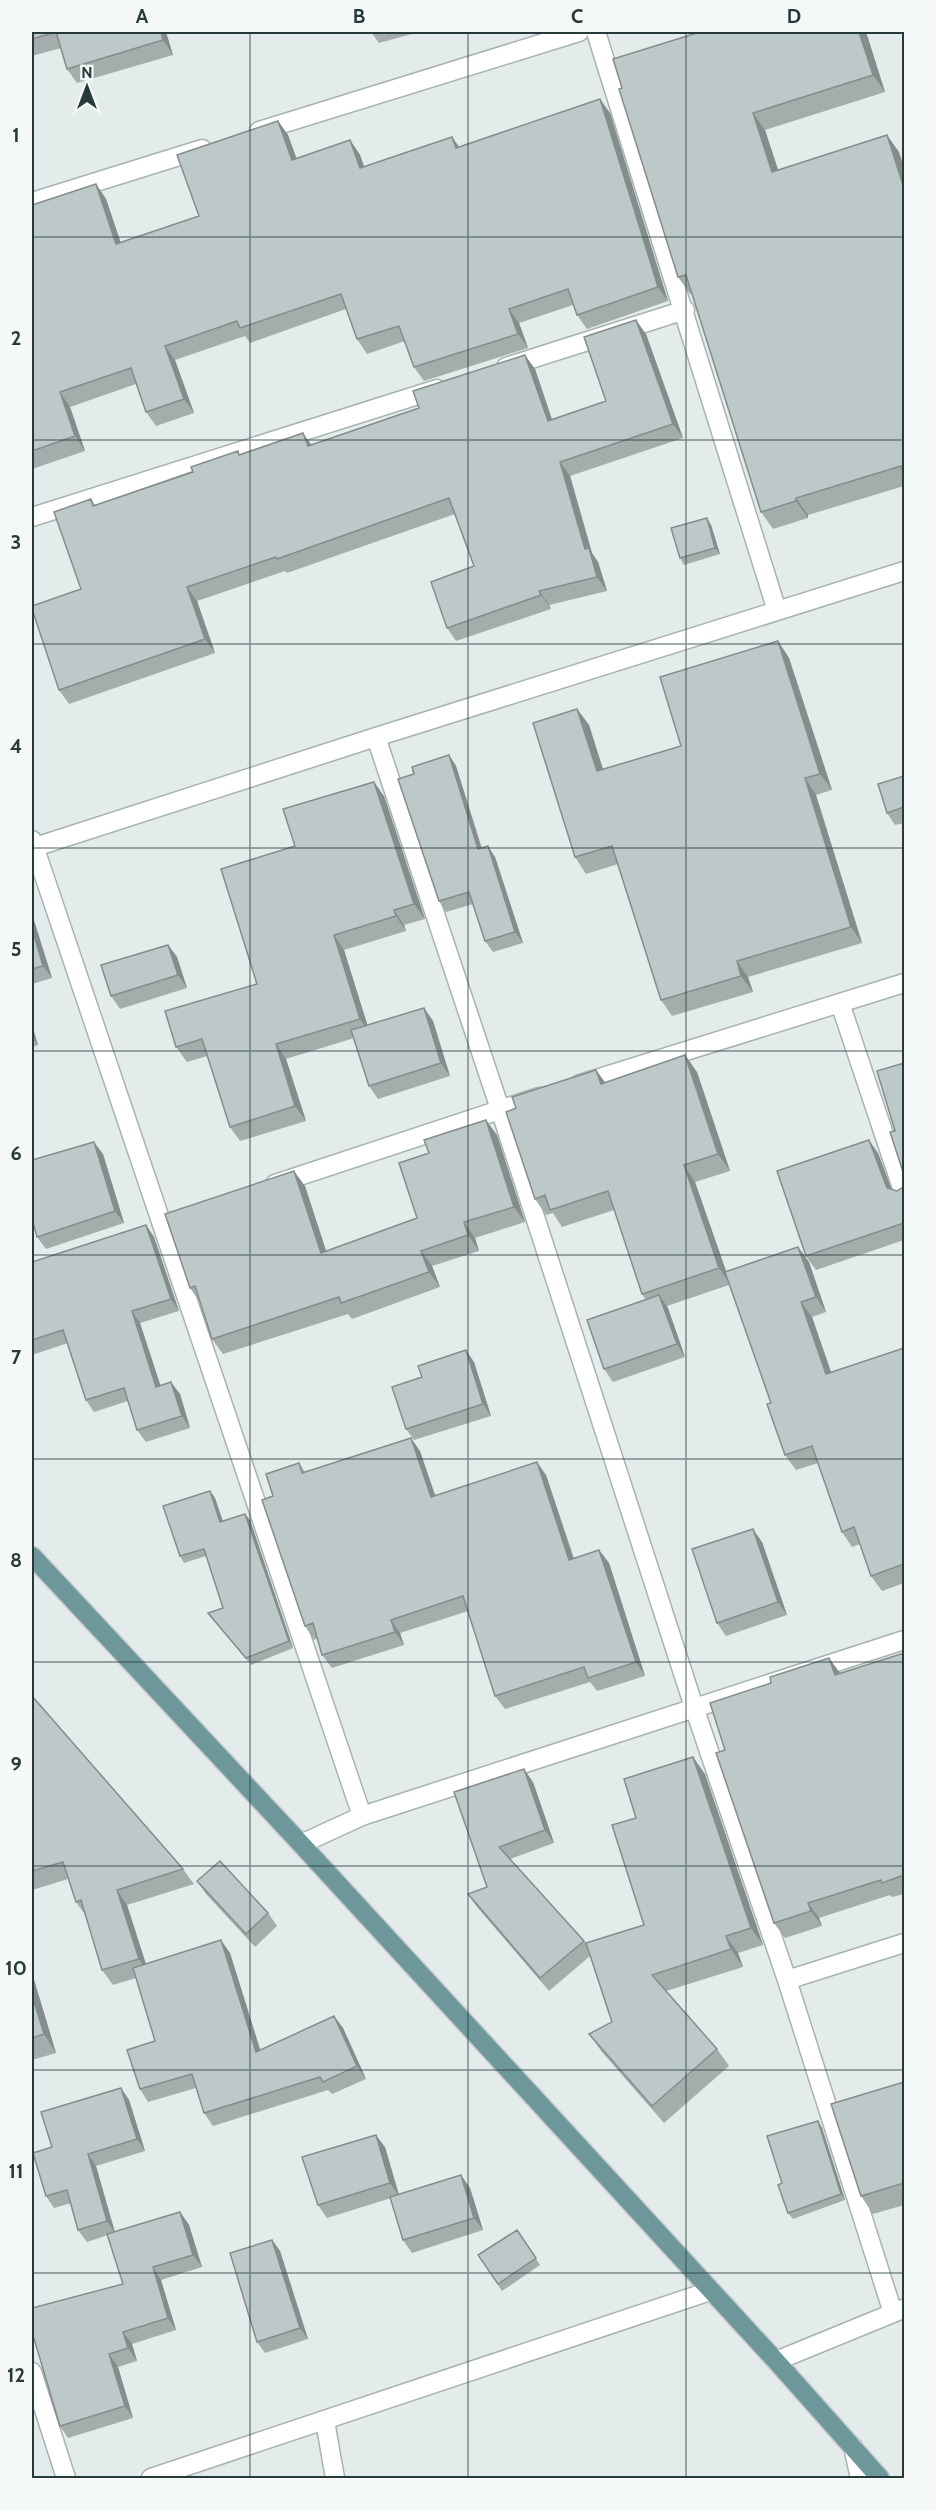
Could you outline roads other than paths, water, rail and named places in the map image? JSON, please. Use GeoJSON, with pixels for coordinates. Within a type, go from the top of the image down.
{"type":"FeatureCollection","features":[{"type":"Feature","properties":{"kind":"main road"},"geometry":{"type":"LineString","coordinates":[[32,1556],[301,1844],[710,2291],[777,2361],[880,2478]]}},
{"type":"Feature","properties":{"kind":"street"},"geometry":{"type":"LineString","coordinates":[[237,138],[579,32]]}},
{"type":"Feature","properties":{"kind":"street"},"geometry":{"type":"LineString","coordinates":[[596,32],[685,310],[777,611]]}},
{"type":"Feature","properties":{"kind":"street"},"geometry":{"type":"LineString","coordinates":[[32,202],[214,145]]}},
{"type":"Feature","properties":{"kind":"street"},"geometry":{"type":"LineString","coordinates":[[493,371],[685,310]]}},
{"type":"Feature","properties":{"kind":"street"},"geometry":{"type":"LineString","coordinates":[[32,517],[448,385]]}},
{"type":"Feature","properties":{"kind":"street"},"geometry":{"type":"LineString","coordinates":[[362,1816],[167,1220],[32,845],[904,571]]}},
{"type":"Feature","properties":{"kind":"street"},"geometry":{"type":"LineString","coordinates":[[376,737],[500,1109],[694,1707],[899,2311],[777,2361]]}},
{"type":"Feature","properties":{"kind":"street"},"geometry":{"type":"LineString","coordinates":[[263,1188],[500,1109],[904,983]]}},
{"type":"Feature","properties":{"kind":"street"},"geometry":{"type":"LineString","coordinates":[[840,1003],[904,1194]]}},
{"type":"Feature","properties":{"kind":"street"},"geometry":{"type":"LineString","coordinates":[[140,1229],[167,1220]]}},
{"type":"Feature","properties":{"kind":"street"},"geometry":{"type":"LineString","coordinates":[[301,1844],[362,1816],[904,1640]]}},
{"type":"Feature","properties":{"kind":"street"},"geometry":{"type":"LineString","coordinates":[[787,1980],[904,1943]]}},
{"type":"Feature","properties":{"kind":"street"},"geometry":{"type":"LineString","coordinates":[[151,2478],[710,2291]]}},
{"type":"Feature","properties":{"kind":"street"},"geometry":{"type":"LineString","coordinates":[[32,2372],[66,2478]]}},
{"type":"Feature","properties":{"kind":"street"},"geometry":{"type":"LineString","coordinates":[[325,2421],[335,2478]]}},
{"type":"Feature","properties":{"kind":"street"},"geometry":{"type":"LineString","coordinates":[[853,2447],[860,2478]]}}]}
